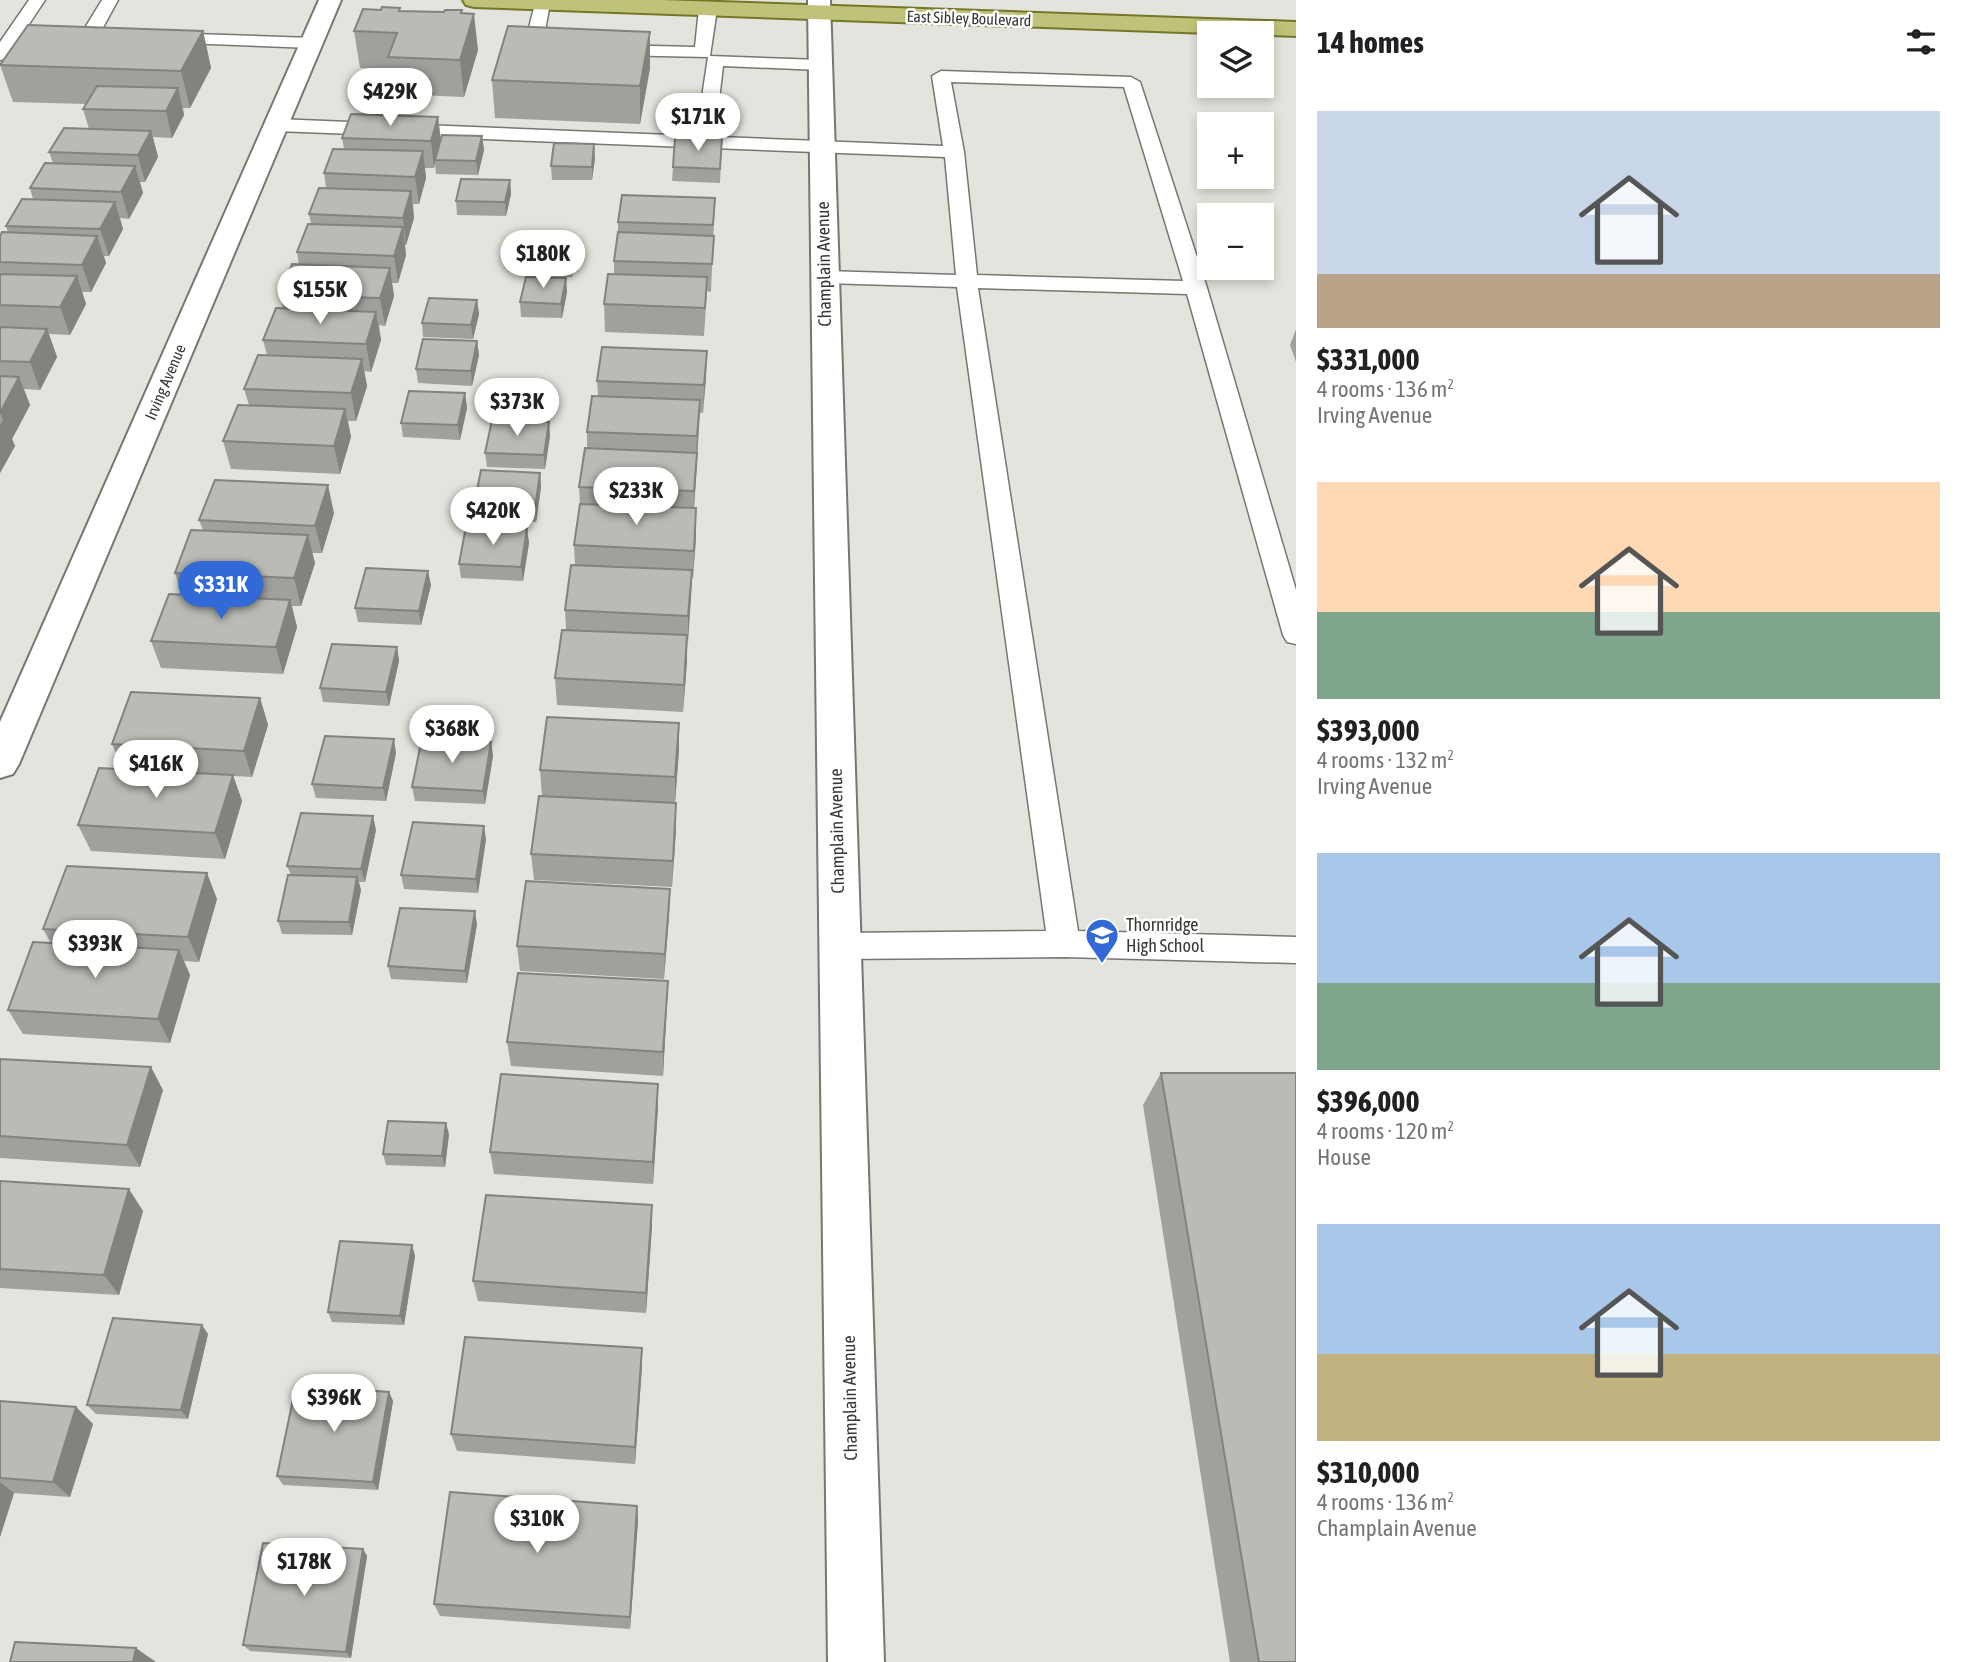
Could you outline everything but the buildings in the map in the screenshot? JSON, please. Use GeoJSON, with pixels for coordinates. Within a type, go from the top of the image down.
{"type":"FeatureCollection","features":[{"type":"Feature","properties":{"kind":"main road","name":"East Sibley Boulevard"},"geometry":{"type":"LineString","coordinates":[[474,0],[708,9],[819,7],[1296,29]]}},
{"type":"Feature","properties":{"kind":"street","name":"Irving Avenue"},"geometry":{"type":"LineString","coordinates":[[0,764],[13,705],[330,0]]}},
{"type":"Feature","properties":{"kind":"street","name":"Champlain Avenue"},"geometry":{"type":"LineString","coordinates":[[819,7],[856,1662]]}},
{"type":"Feature","properties":{"kind":"lane"},"geometry":{"type":"LineString","coordinates":[[0,55],[37,0]]}},
{"type":"Feature","properties":{"kind":"lane"},"geometry":{"type":"LineString","coordinates":[[110,0],[89,36],[312,43]]}},
{"type":"Feature","properties":{"kind":"lane"},"geometry":{"type":"LineString","coordinates":[[542,3],[533,47],[572,49]]}},
{"type":"Feature","properties":{"kind":"lane"},"geometry":{"type":"LineString","coordinates":[[708,9],[708,117]]}},
{"type":"Feature","properties":{"kind":"lane"},"geometry":{"type":"LineString","coordinates":[[599,50],[820,65]]}},
{"type":"Feature","properties":{"kind":"lane"},"geometry":{"type":"LineString","coordinates":[[1064,944],[968,283],[954,152],[941,76],[1131,82],[1196,288],[1296,635]]}},
{"type":"Feature","properties":{"kind":"lane"},"geometry":{"type":"LineString","coordinates":[[276,125],[954,152]]}},
{"type":"Feature","properties":{"kind":"lane"},"geometry":{"type":"LineString","coordinates":[[825,277],[1196,288]]}},
{"type":"Feature","properties":{"kind":"lane"},"geometry":{"type":"LineString","coordinates":[[840,946],[1064,944],[1296,950]]}},
{"type":"Feature","properties":{"kind":"place","name":"Thornridge High School"},"geometry":{"type":"Point","coordinates":[1102,965]}}]}
